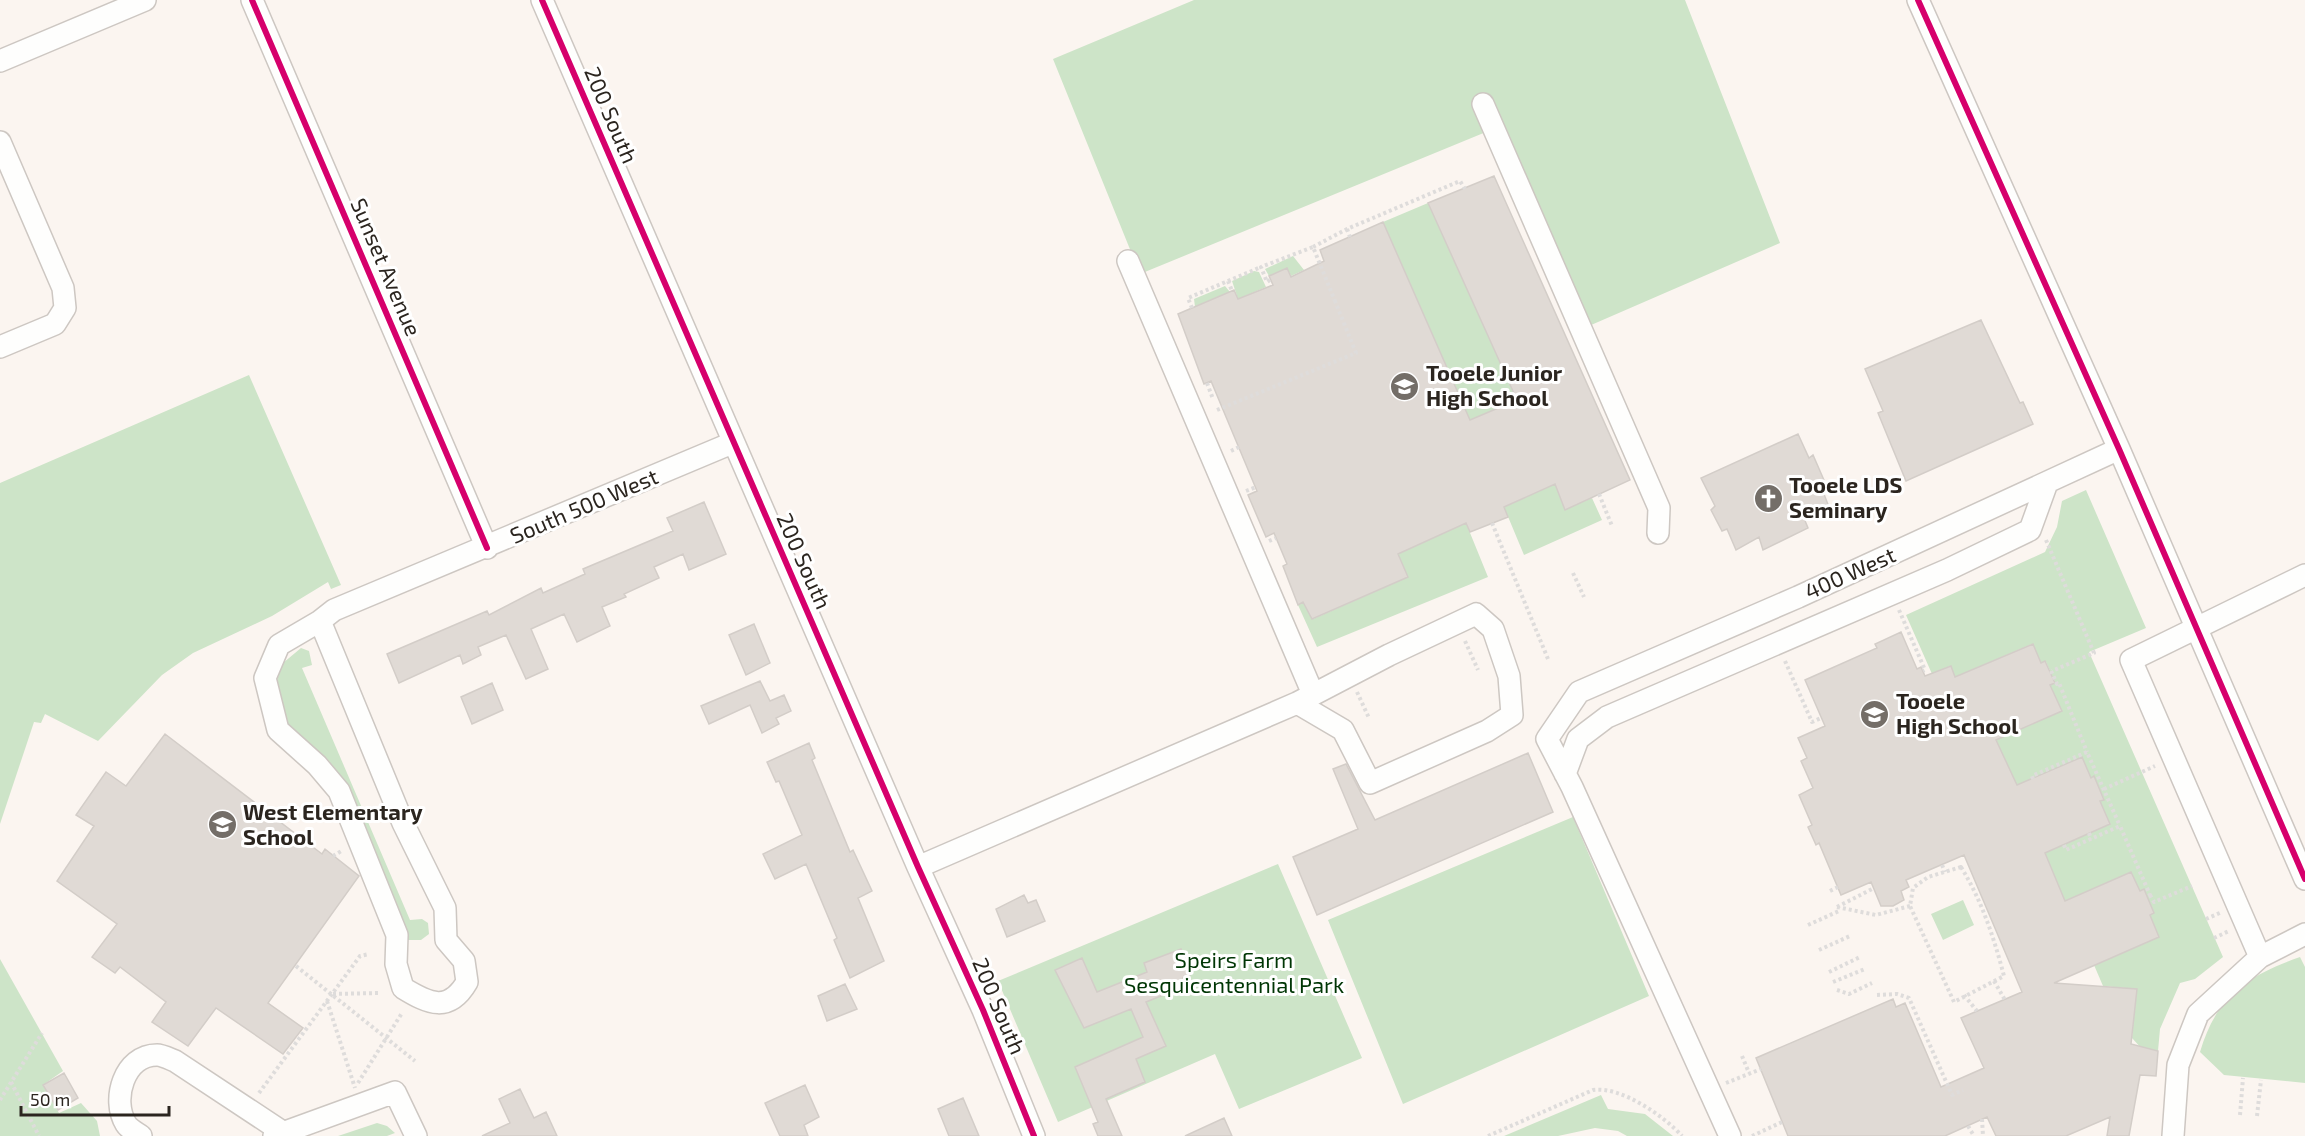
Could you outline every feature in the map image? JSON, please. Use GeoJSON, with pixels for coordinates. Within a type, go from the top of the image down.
{"type":"FeatureCollection","features":[{"type":"Feature","properties":{"kind":"street"},"geometry":{"type":"LineString","coordinates":[[0,61],[145,0]]}},
{"type":"Feature","properties":{"kind":"street","name":"Sunset Avenue"},"geometry":{"type":"LineString","coordinates":[[252,0],[487,548]]}},
{"type":"Feature","properties":{"kind":"street","name":"200 South"},"geometry":{"type":"LineString","coordinates":[[542,0],[732,443],[983,1010],[1034,1136]]}},
{"type":"Feature","properties":{"kind":"street"},"geometry":{"type":"LineString","coordinates":[[1918,0],[2119,449],[2305,879]]}},
{"type":"Feature","properties":{"kind":"street"},"geometry":{"type":"LineString","coordinates":[[1483,104],[1659,508],[1658,533]]}},
{"type":"Feature","properties":{"kind":"street"},"geometry":{"type":"LineString","coordinates":[[0,142],[63,288],[65,308],[55,324],[0,347]]}},
{"type":"Feature","properties":{"kind":"street"},"geometry":{"type":"LineString","coordinates":[[918,867],[1305,699],[1476,614],[1493,629],[1509,676],[1512,715],[1487,731],[1370,783],[1343,730],[1305,699],[1128,261]]}},
{"type":"Feature","properties":{"kind":"street","name":"South 500 West"},"geometry":{"type":"LineString","coordinates":[[327,615],[403,823],[445,909],[446,940],[464,961],[467,982],[460,995],[448,1003],[425,1001],[403,988],[396,964],[398,935],[339,791],[317,765],[278,730],[265,678],[279,645],[327,615],[732,443]]}},
{"type":"Feature","properties":{"kind":"street","name":"400 West"},"geometry":{"type":"LineString","coordinates":[[1565,774],[1547,739],[1579,692],[1849,574],[2119,449]]}},
{"type":"Feature","properties":{"kind":"street"},"geometry":{"type":"LineString","coordinates":[[1730,1136],[1565,774],[1578,739],[1607,717],[1947,570],[2030,530],[2047,483]]}},
{"type":"Feature","properties":{"kind":"street"},"geometry":{"type":"LineString","coordinates":[[2260,957],[2131,660],[2196,630],[2247,601],[2305,575]]}},
{"type":"Feature","properties":{"kind":"street"},"geometry":{"type":"LineString","coordinates":[[2173,1136],[2178,1065],[2198,1014],[2260,957],[2305,934]]}},
{"type":"Feature","properties":{"kind":"street"},"geometry":{"type":"LineString","coordinates":[[141,1136],[126,1125],[119,1092],[123,1078],[130,1070],[142,1060],[158,1055],[175,1061],[279,1135],[395,1092],[416,1136]]}},
{"type":"Feature","properties":{"kind":"path"},"geometry":{"type":"LineString","coordinates":[[1192,308],[1188,298],[1313,247],[1347,229],[1461,181],[1465,189]]}},
{"type":"Feature","properties":{"kind":"path"},"geometry":{"type":"LineString","coordinates":[[1347,229],[1350,237]]}},
{"type":"Feature","properties":{"kind":"path"},"geometry":{"type":"LineString","coordinates":[[1217,410],[1356,353],[1313,247]]}},
{"type":"Feature","properties":{"kind":"path"},"geometry":{"type":"LineString","coordinates":[[1261,267],[1267,282],[1270,280]]}},
{"type":"Feature","properties":{"kind":"path"},"geometry":{"type":"LineString","coordinates":[[1228,281],[1232,291]]}},
{"type":"Feature","properties":{"kind":"path"},"geometry":{"type":"LineString","coordinates":[[1208,383],[1213,399]]}},
{"type":"Feature","properties":{"kind":"path"},"geometry":{"type":"LineString","coordinates":[[1231,451],[1239,447]]}},
{"type":"Feature","properties":{"kind":"path"},"geometry":{"type":"LineString","coordinates":[[1245,491],[1256,487]]}},
{"type":"Feature","properties":{"kind":"path"},"geometry":{"type":"LineString","coordinates":[[1599,494],[1612,526]]}},
{"type":"Feature","properties":{"kind":"path"},"geometry":{"type":"LineString","coordinates":[[1492,523],[1548,659]]}},
{"type":"Feature","properties":{"kind":"path"},"geometry":{"type":"LineString","coordinates":[[2046,540],[2094,653],[2051,671],[2057,684],[2059,683],[2149,895],[2154,902],[2192,886]]}},
{"type":"Feature","properties":{"kind":"path"},"geometry":{"type":"LineString","coordinates":[[1573,573],[1584,597]]}},
{"type":"Feature","properties":{"kind":"path"},"geometry":{"type":"LineString","coordinates":[[1899,609],[1925,670],[1923,671]]}},
{"type":"Feature","properties":{"kind":"path"},"geometry":{"type":"LineString","coordinates":[[1465,641],[1478,670]]}},
{"type":"Feature","properties":{"kind":"path"},"geometry":{"type":"LineString","coordinates":[[1785,660],[1812,722],[1821,718]]}},
{"type":"Feature","properties":{"kind":"path"},"geometry":{"type":"LineString","coordinates":[[1356,689],[1369,718]]}},
{"type":"Feature","properties":{"kind":"path"},"geometry":{"type":"LineString","coordinates":[[2033,779],[2032,776],[2087,752]]}},
{"type":"Feature","properties":{"kind":"path"},"geometry":{"type":"LineString","coordinates":[[2102,787],[2144,772]]}},
{"type":"Feature","properties":{"kind":"path"},"geometry":{"type":"LineString","coordinates":[[2064,845],[2066,850],[2120,826]]}},
{"type":"Feature","properties":{"kind":"path"},"geometry":{"type":"LineString","coordinates":[[2089,833],[2091,839]]}},
{"type":"Feature","properties":{"kind":"path"},"geometry":{"type":"LineString","coordinates":[[1942,865],[1945,872]]}},
{"type":"Feature","properties":{"kind":"path"},"geometry":{"type":"LineString","coordinates":[[1961,867],[1971,884],[1994,939],[2004,976],[1954,1002],[1910,906],[1913,888],[1928,877],[1945,872],[1961,867]]}},
{"type":"Feature","properties":{"kind":"path"},"geometry":{"type":"LineString","coordinates":[[1925,872],[1928,877]]}},
{"type":"Feature","properties":{"kind":"path"},"geometry":{"type":"LineString","coordinates":[[1830,891],[1838,887]]}},
{"type":"Feature","properties":{"kind":"path"},"geometry":{"type":"LineString","coordinates":[[1874,888],[1837,907],[1876,915],[1910,906]]}},
{"type":"Feature","properties":{"kind":"path"},"geometry":{"type":"LineString","coordinates":[[1808,925],[1839,911]]}},
{"type":"Feature","properties":{"kind":"path"},"geometry":{"type":"LineString","coordinates":[[1819,950],[1850,936]]}},
{"type":"Feature","properties":{"kind":"path"},"geometry":{"type":"LineString","coordinates":[[258,1093],[360,956],[369,954]]}},
{"type":"Feature","properties":{"kind":"path"},"geometry":{"type":"LineString","coordinates":[[1829,972],[1860,957]]}},
{"type":"Feature","properties":{"kind":"path"},"geometry":{"type":"LineString","coordinates":[[296,966],[415,1061]]}},
{"type":"Feature","properties":{"kind":"path"},"geometry":{"type":"LineString","coordinates":[[1833,982],[1865,969]]}},
{"type":"Feature","properties":{"kind":"path"},"geometry":{"type":"LineString","coordinates":[[1994,981],[2005,1000]]}},
{"type":"Feature","properties":{"kind":"path"},"geometry":{"type":"LineString","coordinates":[[1837,990],[1849,994],[1872,983]]}},
{"type":"Feature","properties":{"kind":"path"},"geometry":{"type":"LineString","coordinates":[[333,994],[379,993]]}},
{"type":"Feature","properties":{"kind":"path"},"geometry":{"type":"LineString","coordinates":[[1877,995],[1897,993],[1909,998],[1952,1095],[1963,1090]]}},
{"type":"Feature","properties":{"kind":"path"},"geometry":{"type":"LineString","coordinates":[[1964,995],[1977,1011]]}},
{"type":"Feature","properties":{"kind":"path"},"geometry":{"type":"LineString","coordinates":[[327,1001],[355,1088],[402,1013]]}},
{"type":"Feature","properties":{"kind":"path"},"geometry":{"type":"LineString","coordinates":[[1911,1016],[1916,1014]]}},
{"type":"Feature","properties":{"kind":"path"},"geometry":{"type":"LineString","coordinates":[[0,1100],[42,1033]]}},
{"type":"Feature","properties":{"kind":"path"},"geometry":{"type":"LineString","coordinates":[[1742,1056],[1749,1073]]}},
{"type":"Feature","properties":{"kind":"path"},"geometry":{"type":"LineString","coordinates":[[1726,1083],[1761,1069]]}},
{"type":"Feature","properties":{"kind":"path"},"geometry":{"type":"LineString","coordinates":[[2240,1115],[2243,1078]]}},
{"type":"Feature","properties":{"kind":"path"},"geometry":{"type":"LineString","coordinates":[[2257,1116],[2261,1080]]}},
{"type":"Feature","properties":{"kind":"path"},"geometry":{"type":"LineString","coordinates":[[11,1081],[39,1136]]}},
{"type":"Feature","properties":{"kind":"path"},"geometry":{"type":"LineString","coordinates":[[1941,1088],[1948,1086]]}},
{"type":"Feature","properties":{"kind":"path"},"geometry":{"type":"LineString","coordinates":[[1488,1136],[1593,1090],[1606,1088],[1669,1122],[1682,1136]]}},
{"type":"Feature","properties":{"kind":"path"},"geometry":{"type":"LineString","coordinates":[[1982,1119],[1983,1136]]}},
{"type":"Feature","properties":{"kind":"path"},"geometry":{"type":"LineString","coordinates":[[1752,1136],[1782,1122]]}},
{"type":"Feature","properties":{"kind":"path"},"geometry":{"type":"LineString","coordinates":[[1968,1126],[1974,1136]]}},
{"type":"Feature","properties":{"kind":"green space"},"geometry":{"type":"Polygon","coordinates":[[[1194,0],[1685,0],[1780,243],[1575,332],[1486,132],[1140,274],[1053,59],[1194,0]]]}},
{"type":"Feature","properties":{"kind":"green space"},"geometry":{"type":"Polygon","coordinates":[[[1428,203],[1517,400],[1470,420],[1383,222],[1428,203]]]}},
{"type":"Feature","properties":{"kind":"green space"},"geometry":{"type":"Polygon","coordinates":[[[1293,256],[1304,270],[1291,276],[1287,268],[1269,276],[1265,269],[1293,256]]]}},
{"type":"Feature","properties":{"kind":"green space"},"geometry":{"type":"Polygon","coordinates":[[[1254,271],[1259,272],[1266,287],[1238,299],[1232,281],[1254,271]]]}},
{"type":"Feature","properties":{"kind":"green space"},"geometry":{"type":"Polygon","coordinates":[[[1225,286],[1230,292],[1195,307],[1194,299],[1225,286]]]}},
{"type":"Feature","properties":{"kind":"green space"},"geometry":{"type":"Polygon","coordinates":[[[249,375],[341,585],[331,589],[328,582],[272,616],[193,653],[162,675],[98,741],[45,714],[41,723],[34,722],[0,824],[0,483],[249,375]]]}},
{"type":"Feature","properties":{"kind":"green space"},"geometry":{"type":"Polygon","coordinates":[[[1555,484],[1565,509],[1592,498],[1602,520],[1524,555],[1504,507],[1555,484]]]}},
{"type":"Feature","properties":{"kind":"green space"},"geometry":{"type":"Polygon","coordinates":[[[2086,490],[2146,628],[2089,652],[2223,957],[2195,979],[2180,983],[2160,1029],[2158,1051],[2142,1049],[2132,1038],[2136,989],[2103,986],[2094,965],[2159,937],[2150,915],[2154,912],[2144,890],[2140,891],[2131,872],[2065,901],[2045,853],[2110,824],[2100,801],[2104,799],[2094,777],[2017,785],[1996,740],[2061,711],[2050,685],[2055,682],[2046,662],[2041,663],[2032,644],[1955,677],[1950,666],[1932,674],[1906,615],[2045,552],[2057,527],[2062,501],[2086,490]]]}},
{"type":"Feature","properties":{"kind":"green space"},"geometry":{"type":"Polygon","coordinates":[[[1466,523],[1488,577],[1317,647],[1298,605],[1303,602],[1313,619],[1408,577],[1398,554],[1466,523]]]}},
{"type":"Feature","properties":{"kind":"green space"},"geometry":{"type":"Polygon","coordinates":[[[301,648],[309,651],[312,665],[302,668],[410,920],[422,919],[428,923],[429,934],[421,940],[408,940],[355,814],[329,761],[291,732],[280,704],[276,683],[283,663],[301,648]]]}},
{"type":"Feature","properties":{"kind":"green space"},"geometry":{"type":"Polygon","coordinates":[[[1573,817],[1649,996],[1403,1104],[1328,920],[1573,817]]]}},
{"type":"Feature","properties":{"kind":"green space","name":"Speirs Farm Sesquicentennial Park"},"geometry":{"type":"Polygon","coordinates":[[[1278,864],[1362,1058],[1239,1109],[1215,1054],[1058,1122],[998,981],[1278,864]]]}},
{"type":"Feature","properties":{"kind":"green space"},"geometry":{"type":"Polygon","coordinates":[[[1963,900],[1974,925],[1943,940],[1931,914],[1963,900]]]}},
{"type":"Feature","properties":{"kind":"green space"},"geometry":{"type":"Polygon","coordinates":[[[2300,957],[2305,967],[2305,1083],[2224,1075],[2200,1052],[2215,1016],[2225,1002],[2250,980],[2300,957]]]}},
{"type":"Feature","properties":{"kind":"green space"},"geometry":{"type":"Polygon","coordinates":[[[0,959],[63,1071],[43,1085],[59,1113],[81,1103],[97,1121],[100,1136],[0,1136],[0,959]]]}},
{"type":"Feature","properties":{"kind":"green space"},"geometry":{"type":"Polygon","coordinates":[[[1601,1095],[1608,1109],[1645,1114],[1673,1136],[1627,1136],[1618,1131],[1595,1128],[1558,1136],[1504,1136],[1601,1095]]]}},
{"type":"Feature","properties":{"kind":"green space"},"geometry":{"type":"Polygon","coordinates":[[[377,1123],[387,1126],[395,1133],[387,1136],[338,1136],[377,1123]]]}},
{"type":"Feature","properties":{"kind":"building"},"geometry":{"type":"Polygon","coordinates":[[[1494,176],[1630,480],[1565,510],[1555,484],[1504,507],[1508,517],[1470,532],[1466,523],[1398,554],[1408,577],[1312,619],[1303,602],[1298,605],[1283,566],[1287,564],[1274,533],[1266,537],[1248,495],[1257,491],[1211,381],[1204,384],[1178,314],[1234,290],[1238,299],[1273,285],[1269,276],[1287,268],[1291,277],[1324,261],[1320,250],[1383,222],[1470,420],[1517,400],[1428,203],[1494,176]]]}},
{"type":"Feature","properties":{"kind":"building"},"geometry":{"type":"Polygon","coordinates":[[[1981,320],[2020,403],[2023,402],[2033,424],[1906,481],[1878,413],[1883,411],[1865,369],[1981,320]]]}},
{"type":"Feature","properties":{"kind":"building","name":"Tooele LDS Seminary"},"geometry":{"type":"Polygon","coordinates":[[[1798,434],[1809,458],[1813,455],[1827,487],[1822,489],[1829,507],[1803,516],[1808,528],[1763,550],[1759,537],[1736,550],[1727,529],[1722,531],[1711,510],[1715,506],[1701,478],[1798,434]]]}},
{"type":"Feature","properties":{"kind":"building"},"geometry":{"type":"Polygon","coordinates":[[[704,502],[726,554],[689,570],[683,554],[654,567],[659,578],[624,594],[626,597],[602,607],[610,626],[577,642],[564,614],[531,629],[548,669],[526,679],[506,635],[478,647],[481,655],[463,664],[460,655],[399,683],[387,654],[487,611],[489,615],[541,588],[543,593],[585,574],[583,569],[673,531],[667,518],[704,502]]]}},
{"type":"Feature","properties":{"kind":"building"},"geometry":{"type":"Polygon","coordinates":[[[754,624],[770,663],[746,675],[729,635],[754,624]]]}},
{"type":"Feature","properties":{"kind":"building"},"geometry":{"type":"Polygon","coordinates":[[[1901,632],[1917,669],[1921,667],[1925,676],[1951,666],[1955,677],[2033,644],[2041,663],[2045,661],[2055,683],[2050,685],[2062,711],[1996,740],[2017,785],[2082,757],[2091,778],[2094,776],[2104,800],[2100,801],[2110,824],[2045,853],[2065,901],[2131,872],[2140,891],[2144,889],[2154,913],[2150,915],[2159,937],[2054,983],[2137,989],[2131,1044],[2158,1051],[2156,1076],[2140,1075],[2129,1136],[2107,1136],[2110,1117],[2066,1136],[1996,1136],[1987,1117],[1945,1136],[1788,1136],[1756,1058],[1893,999],[1896,1007],[1905,1003],[1941,1087],[1984,1068],[1961,1018],[2022,992],[1964,855],[1906,880],[1909,887],[1901,891],[1904,900],[1893,906],[1881,906],[1871,882],[1841,895],[1819,843],[1816,845],[1808,827],[1812,825],[1799,795],[1813,788],[1801,761],[1807,758],[1798,738],[1825,726],[1805,680],[1877,648],[1875,644],[1901,632]]]}},
{"type":"Feature","properties":{"kind":"building"},"geometry":{"type":"Polygon","coordinates":[[[760,681],[770,701],[784,695],[791,711],[776,718],[779,724],[762,733],[750,705],[709,724],[701,706],[760,681]]]}},
{"type":"Feature","properties":{"kind":"building"},"geometry":{"type":"Polygon","coordinates":[[[492,683],[503,710],[472,724],[461,697],[492,683]]]}},
{"type":"Feature","properties":{"kind":"building"},"geometry":{"type":"Polygon","coordinates":[[[165,734],[322,854],[325,849],[359,876],[268,1003],[303,1028],[283,1054],[216,1008],[188,1046],[152,1022],[166,1002],[120,967],[115,973],[92,957],[117,924],[57,881],[94,826],[76,815],[106,772],[126,786],[165,734]]]}},
{"type":"Feature","properties":{"kind":"building"},"geometry":{"type":"Polygon","coordinates":[[[809,743],[815,758],[812,760],[850,852],[853,850],[872,891],[858,898],[884,961],[850,978],[834,940],[837,938],[806,864],[775,879],[763,854],[802,835],[779,781],[776,782],[767,762],[809,743]]]}},
{"type":"Feature","properties":{"kind":"building"},"geometry":{"type":"Polygon","coordinates":[[[1528,753],[1553,812],[1317,915],[1293,857],[1358,829],[1333,769],[1346,764],[1375,820],[1528,753]]]}},
{"type":"Feature","properties":{"kind":"building"},"geometry":{"type":"Polygon","coordinates":[[[1024,895],[1028,903],[1036,900],[1045,921],[1007,937],[996,909],[1024,895]]]}},
{"type":"Feature","properties":{"kind":"building"},"geometry":{"type":"Polygon","coordinates":[[[1181,949],[1190,975],[1183,978],[1186,986],[1146,1002],[1166,1046],[1136,1059],[1145,1082],[1106,1099],[1122,1136],[1098,1136],[1093,1124],[1098,1122],[1075,1067],[1143,1037],[1131,1009],[1084,1028],[1055,970],[1082,958],[1097,992],[1147,972],[1144,963],[1181,949]]]}},
{"type":"Feature","properties":{"kind":"building"},"geometry":{"type":"Polygon","coordinates":[[[845,984],[857,1009],[827,1021],[818,996],[845,984]]]}},
{"type":"Feature","properties":{"kind":"building"},"geometry":{"type":"Polygon","coordinates":[[[64,1073],[78,1098],[58,1110],[43,1085],[64,1073]]]}},
{"type":"Feature","properties":{"kind":"building"},"geometry":{"type":"Polygon","coordinates":[[[805,1085],[819,1117],[804,1125],[808,1136],[780,1136],[765,1103],[805,1085]]]}},
{"type":"Feature","properties":{"kind":"building"},"geometry":{"type":"Polygon","coordinates":[[[520,1089],[534,1118],[546,1112],[557,1136],[482,1136],[510,1123],[499,1099],[520,1089]]]}},
{"type":"Feature","properties":{"kind":"building"},"geometry":{"type":"Polygon","coordinates":[[[963,1098],[979,1136],[949,1136],[938,1109],[963,1098]]]}},
{"type":"Feature","properties":{"kind":"building"},"geometry":{"type":"Polygon","coordinates":[[[1224,1118],[1232,1136],[1185,1136],[1224,1118]]]}},
{"type":"Feature","properties":{"kind":"cycle path"},"geometry":{"type":"LineString","coordinates":[[252,0],[487,548]]}},
{"type":"Feature","properties":{"kind":"cycle path"},"geometry":{"type":"LineString","coordinates":[[542,0],[918,867],[983,1010],[1034,1136]]}},
{"type":"Feature","properties":{"kind":"cycle path"},"geometry":{"type":"LineString","coordinates":[[1918,0],[2119,449],[2305,879]]}},
{"type":"Feature","properties":{"kind":"place","name":"Tooele Junior High School"},"geometry":{"type":"Point","coordinates":[1405,386]}},
{"type":"Feature","properties":{"kind":"place","name":"Tooele LDS Seminary"},"geometry":{"type":"Point","coordinates":[1768,498]}},
{"type":"Feature","properties":{"kind":"place","name":"Tooele High School"},"geometry":{"type":"Point","coordinates":[1875,714]}},
{"type":"Feature","properties":{"kind":"place","name":"West Elementary School"},"geometry":{"type":"Point","coordinates":[222,825]}}]}
